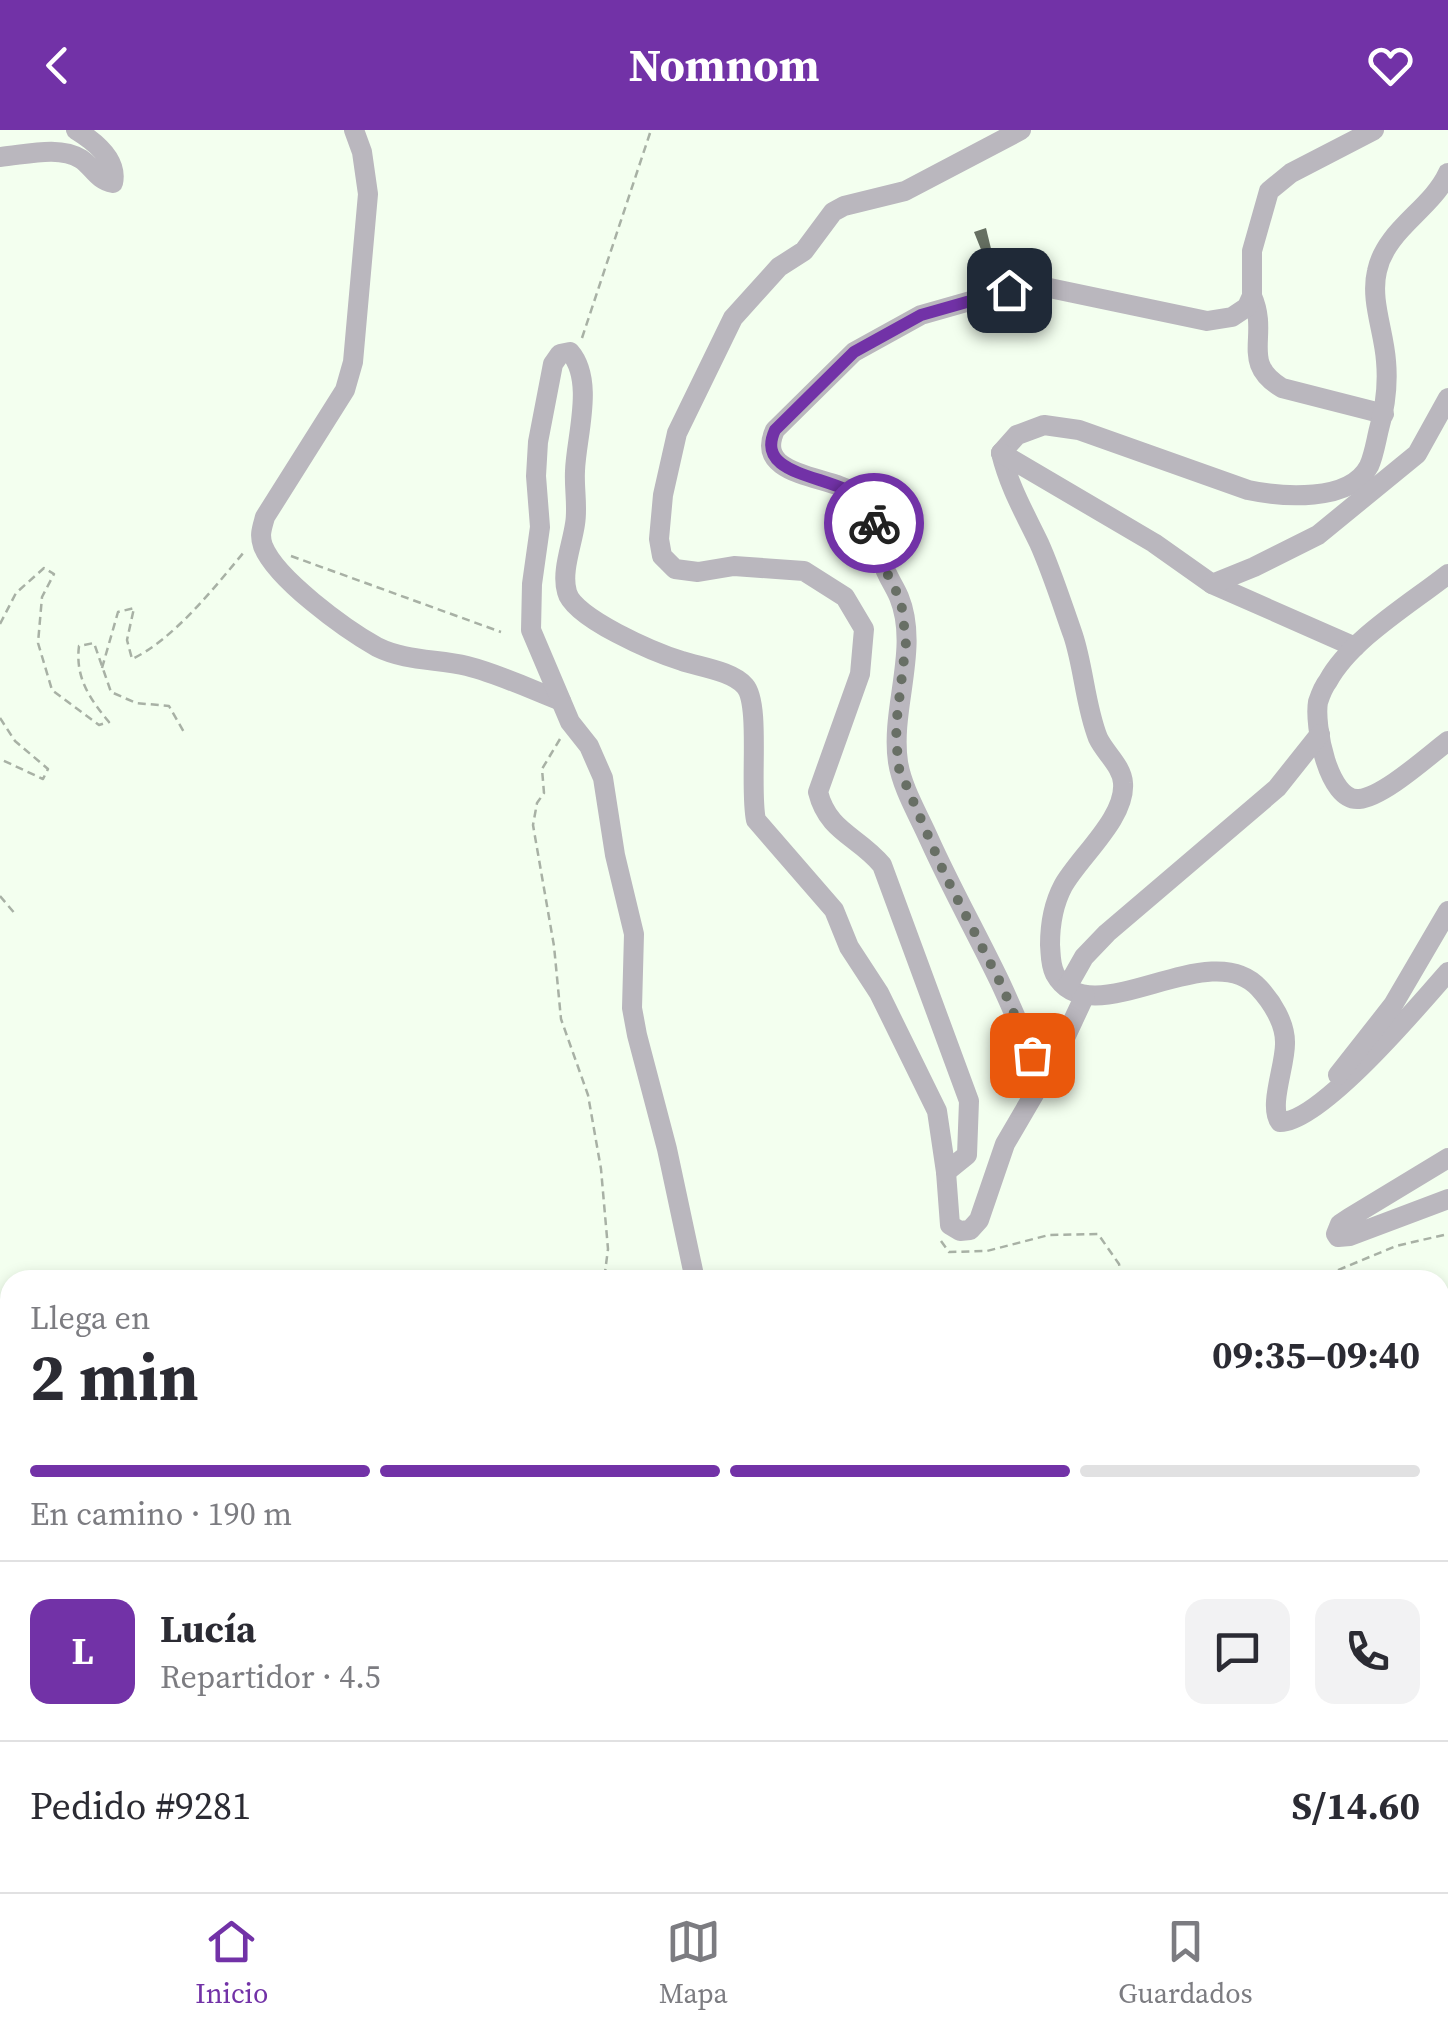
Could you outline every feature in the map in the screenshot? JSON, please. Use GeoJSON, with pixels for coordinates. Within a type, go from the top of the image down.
{"type":"FeatureCollection","features":[{"type":"Feature","properties":{"kind":"street"},"geometry":{"type":"LineString","coordinates":[[0,157],[61,152],[75,156],[100,178],[112,182],[114,167],[104,152],[76,130]]}},
{"type":"Feature","properties":{"kind":"street"},"geometry":{"type":"LineString","coordinates":[[354,130],[362,152],[368,194],[353,362],[345,390],[265,517],[261,540],[276,568],[298,590],[378,647],[407,658],[472,667],[561,700]]}},
{"type":"Feature","properties":{"kind":"street"},"geometry":{"type":"LineString","coordinates":[[946,1172],[968,1155],[969,1101],[882,865],[867,847],[835,827],[823,812],[818,792],[860,674],[864,629],[845,597],[804,571],[734,566],[698,572],[675,570],[662,556],[662,494],[676,433],[733,318],[779,267],[804,251],[834,212],[844,206],[905,191],[1021,130]]}},
{"type":"Feature","properties":{"kind":"street"},"geometry":{"type":"LineString","coordinates":[[1374,130],[1291,173],[1269,191],[1252,251],[1252,296],[1260,326],[1257,358],[1260,371],[1268,380],[1282,388],[1384,414]]}},
{"type":"Feature","properties":{"kind":"street"},"geometry":{"type":"LineString","coordinates":[[1001,453],[1017,435],[1044,425],[1078,430],[1248,490],[1307,497],[1348,484],[1368,469],[1384,414],[1387,364],[1375,291],[1380,258],[1448,173]]}},
{"type":"Feature","properties":{"kind":"street"},"geometry":{"type":"LineString","coordinates":[[1043,1079],[1001,984],[945,875],[898,766],[896,726],[906,642],[901,601],[884,567],[870,508],[853,492],[779,463],[771,455],[770,440],[775,430],[854,352],[921,315],[1009,290],[1040,286],[1206,321],[1232,316],[1248,306],[1252,296]]}},
{"type":"Feature","properties":{"kind":"street"},"geometry":{"type":"LineString","coordinates":[[693,1270],[632,1008],[634,934],[615,855],[603,778],[589,746],[570,722],[531,630],[532,584],[540,527],[538,442],[553,364],[560,354],[570,352],[575,359],[582,398],[576,442],[576,520],[566,576],[571,603],[618,633],[744,684],[754,714],[752,802],[756,820],[834,910],[849,948],[879,994],[938,1111],[950,1225],[960,1231],[970,1230],[979,1220],[1005,1144],[1043,1079],[1076,991],[1084,958],[1277,788],[1320,734]]}},
{"type":"Feature","properties":{"kind":"street"},"geometry":{"type":"LineString","coordinates":[[1212,584],[1318,534],[1417,454],[1448,398]]}},
{"type":"Feature","properties":{"kind":"street"},"geometry":{"type":"LineString","coordinates":[[1001,453],[1154,543],[1212,584],[1355,647]]}},
{"type":"Feature","properties":{"kind":"street"},"geometry":{"type":"LineString","coordinates":[[1001,453],[1009,485],[1040,546],[1075,640],[1099,740],[1124,782],[1114,816],[1063,886],[1054,908],[1051,962],[1057,977],[1076,991],[1118,993],[1194,973],[1241,975],[1257,985],[1286,1039],[1276,1117],[1280,1122],[1288,1122],[1308,1112],[1370,1058],[1448,972]]}},
{"type":"Feature","properties":{"kind":"street"},"geometry":{"type":"LineString","coordinates":[[1348,484],[1371,492]]}},
{"type":"Feature","properties":{"kind":"street"},"geometry":{"type":"LineString","coordinates":[[1448,574],[1355,647],[1328,679],[1318,703],[1320,734],[1337,790],[1348,799],[1361,800],[1376,794],[1448,741]]}},
{"type":"Feature","properties":{"kind":"street"},"geometry":{"type":"LineString","coordinates":[[1308,1112],[1394,1005],[1448,911]]}},
{"type":"Feature","properties":{"kind":"street"},"geometry":{"type":"LineString","coordinates":[[1448,1158],[1340,1224],[1336,1234],[1343,1238],[1448,1200]]}},
{"type":"Feature","properties":{"kind":"street"},"geometry":{"type":"LineString","coordinates":[[997,1892],[1046,1892]]}},
{"type":"Feature","properties":{"kind":"path"},"geometry":{"type":"LineString","coordinates":[[575,359],[651,130]]}},
{"type":"Feature","properties":{"kind":"path"},"geometry":{"type":"LineString","coordinates":[[102,670],[118,612],[134,608],[127,640],[132,659],[148,652],[261,540],[501,632]]}},
{"type":"Feature","properties":{"kind":"path"},"geometry":{"type":"LineString","coordinates":[[0,624],[16,594],[44,568],[54,574],[42,597],[38,643],[52,690],[98,725],[108,722],[88,696],[77,663],[80,646],[94,643],[111,692],[136,703],[169,706],[185,734]]}},
{"type":"Feature","properties":{"kind":"path"},"geometry":{"type":"LineString","coordinates":[[0,718],[15,740],[48,768],[43,779],[0,758]]}},
{"type":"Feature","properties":{"kind":"path"},"geometry":{"type":"LineString","coordinates":[[570,722],[542,769],[544,793],[537,803],[533,825],[554,946],[561,1019],[588,1095],[601,1168],[608,1249],[605,1270]]}},
{"type":"Feature","properties":{"kind":"path"},"geometry":{"type":"LineString","coordinates":[[0,896],[16,915]]}},
{"type":"Feature","properties":{"kind":"path"},"geometry":{"type":"LineString","coordinates":[[933,1230],[949,1252],[986,1251],[1049,1235],[1098,1234],[1120,1270]]}},
{"type":"Feature","properties":{"kind":"path"},"geometry":{"type":"LineString","coordinates":[[1338,1270],[1396,1246],[1448,1234]]}},
{"type":"Feature","properties":{"kind":"building"},"geometry":{"type":"Polygon","coordinates":[[[986,228],[995,265],[988,267],[974,232],[986,228]]]}},
{"type":"Feature","properties":{"kind":"way so far"},"geometry":{"type":"LineString","coordinates":[[874,523],[884,567],[901,601],[906,642],[896,726],[898,766],[945,875],[1032,1055]]}},
{"type":"Feature","properties":{"kind":"route"},"geometry":{"type":"LineString","coordinates":[[874,523],[870,508],[853,492],[779,463],[771,455],[770,440],[775,430],[854,352],[921,315],[1009,290]]}}]}
